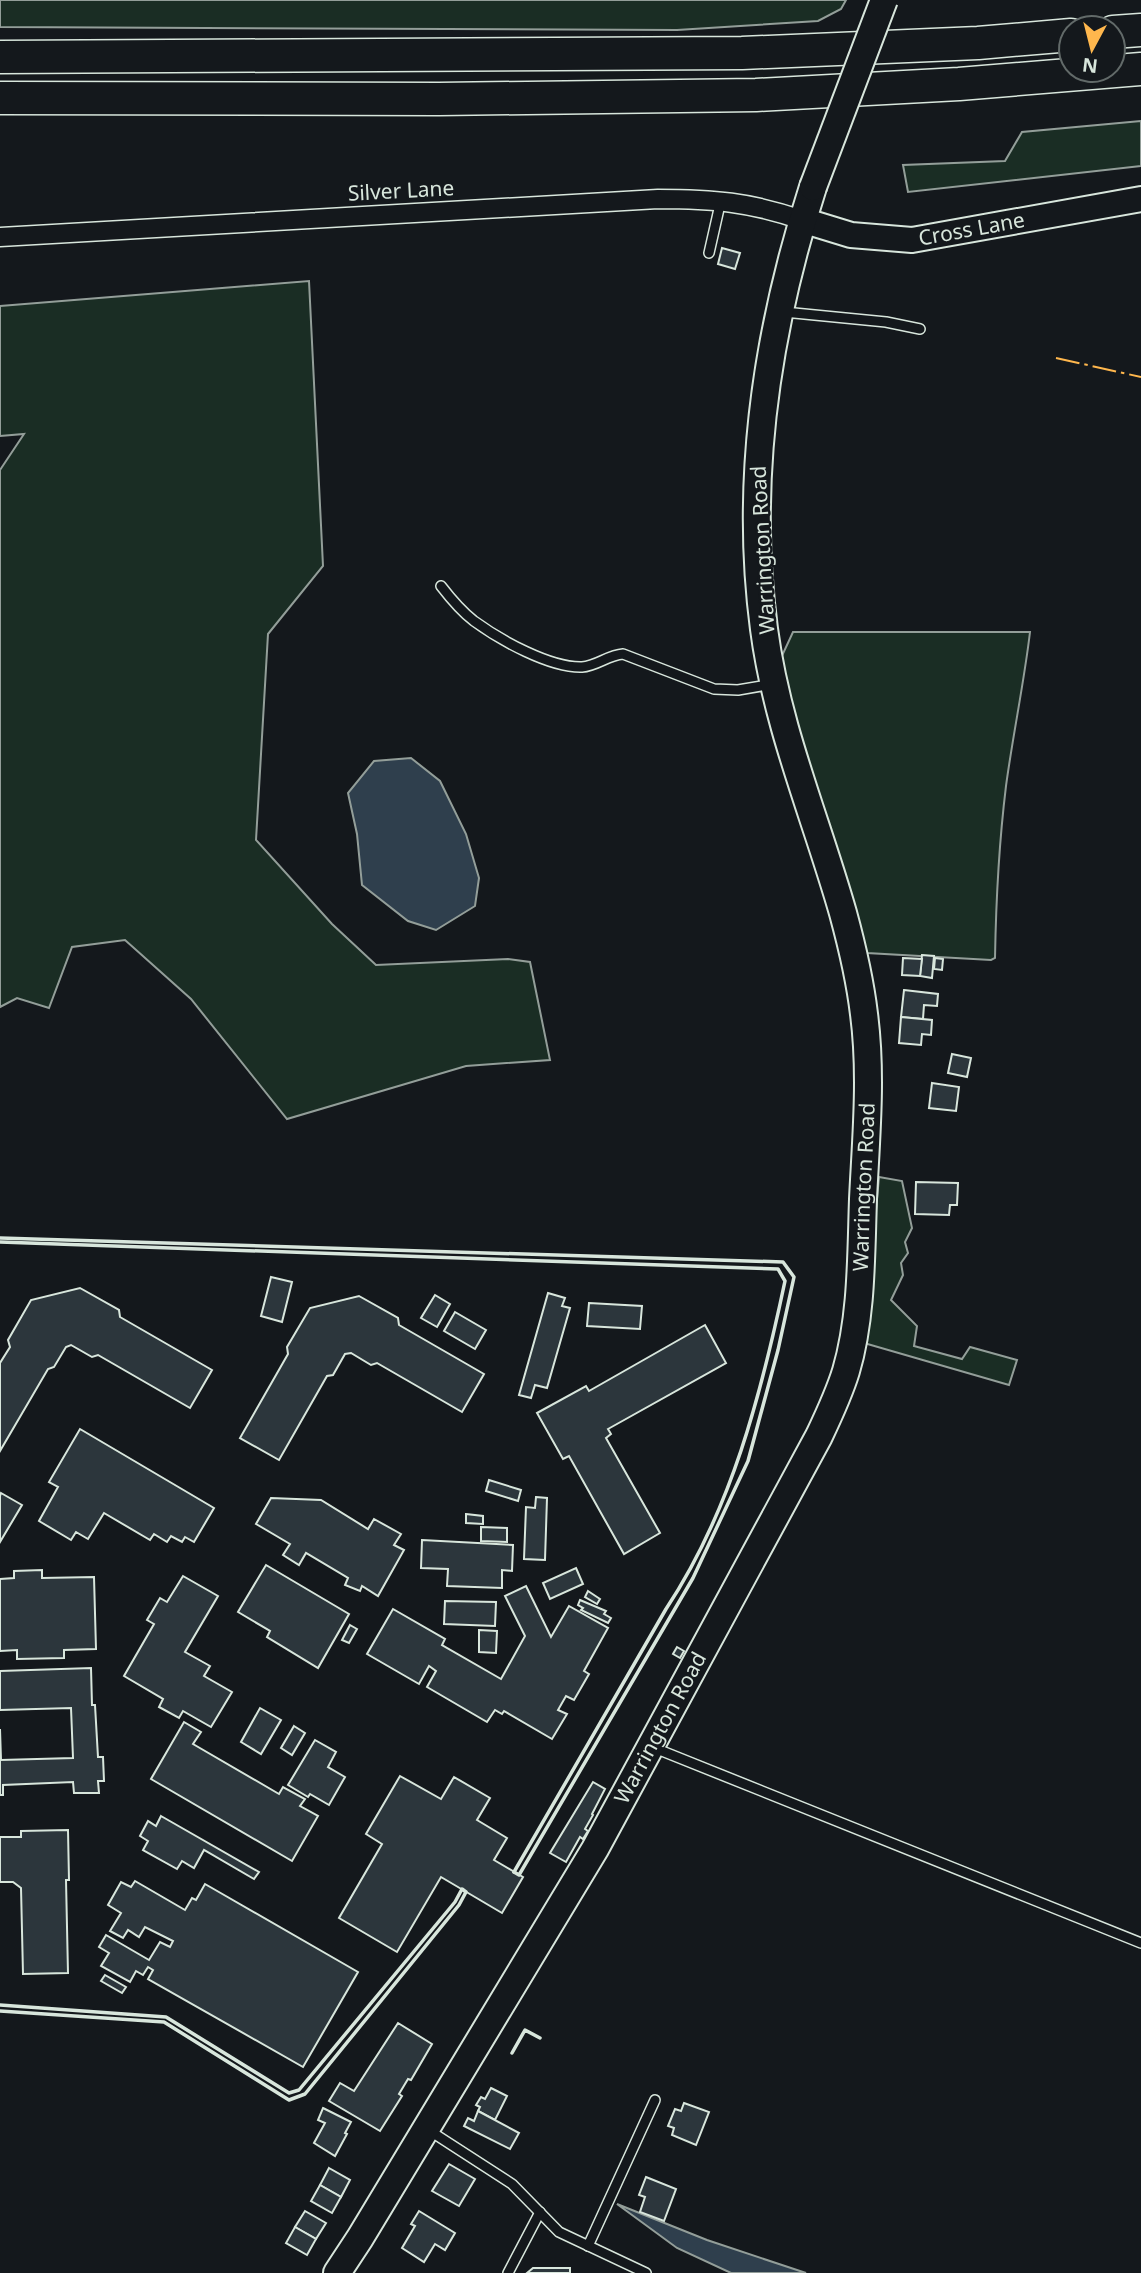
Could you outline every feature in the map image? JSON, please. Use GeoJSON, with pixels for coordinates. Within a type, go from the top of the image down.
{"type":"FeatureCollection","features":[{"type":"Feature","properties":{"kind":"highway"},"geometry":{"type":"LineString","coordinates":[[0,57],[742,53],[978,43],[1057,36]]}},
{"type":"Feature","properties":{"kind":"highway"},"geometry":{"type":"LineString","coordinates":[[0,98],[439,99],[756,95],[959,84],[1141,68]]}},
{"type":"Feature","properties":{"kind":"main road","name":"Warrington Road"},"geometry":{"type":"LineString","coordinates":[[337,2273],[595,1849],[819,1437],[847,1369],[856,1321],[867,1125],[864,1015],[842,913],[796,769],[774,684],[764,630],[757,503],[764,391],[778,312],[813,187],[884,0]]}},
{"type":"Feature","properties":{"kind":"street","name":"Silver Lane"},"geometry":{"type":"LineString","coordinates":[[0,237],[658,199],[721,200],[764,207],[802,220]]}},
{"type":"Feature","properties":{"kind":"street","name":"Cross Lane"},"geometry":{"type":"LineString","coordinates":[[802,220],[851,235],[912,240],[1141,199]]}},
{"type":"Feature","properties":{"kind":"lane"},"geometry":{"type":"LineString","coordinates":[[709,253],[721,200]]}},
{"type":"Feature","properties":{"kind":"lane"},"geometry":{"type":"LineString","coordinates":[[778,312],[920,329]]}},
{"type":"Feature","properties":{"kind":"lane"},"geometry":{"type":"LineString","coordinates":[[441,586],[454,603],[474,621],[509,643],[552,662],[589,666],[622,654],[714,689],[738,690],[774,684]]}},
{"type":"Feature","properties":{"kind":"lane"},"geometry":{"type":"LineString","coordinates":[[652,1747],[1141,1943]]}},
{"type":"Feature","properties":{"kind":"lane"},"geometry":{"type":"LineString","coordinates":[[588,2246],[655,2100]]}},
{"type":"Feature","properties":{"kind":"lane"},"geometry":{"type":"LineString","coordinates":[[425,2128],[512,2184],[559,2232],[646,2273]]}},
{"type":"Feature","properties":{"kind":"lane"},"geometry":{"type":"LineString","coordinates":[[508,2273],[540,2212]]}},
{"type":"Feature","properties":{"kind":"green space"},"geometry":{"type":"Polygon","coordinates":[[[0,0],[846,0],[841,9],[818,21],[677,30],[0,27],[0,0]]]}},
{"type":"Feature","properties":{"kind":"green space"},"geometry":{"type":"Polygon","coordinates":[[[1141,121],[1141,166],[908,192],[903,165],[1005,161],[1022,132],[1141,121]]]}},
{"type":"Feature","properties":{"kind":"green space"},"geometry":{"type":"Polygon","coordinates":[[[309,281],[323,566],[268,634],[256,840],[332,924],[376,965],[508,959],[530,962],[550,1060],[466,1066],[287,1119],[191,999],[125,940],[72,947],[49,1008],[17,998],[0,1007],[0,470],[24,434],[0,436],[0,306],[309,281]]]}},
{"type":"Feature","properties":{"kind":"green space"},"geometry":{"type":"Polygon","coordinates":[[[793,632],[1030,632],[1004,807],[998,872],[995,958],[991,960],[867,953],[817,796],[780,660],[793,632]]]}},
{"type":"Feature","properties":{"kind":"green space"},"geometry":{"type":"Polygon","coordinates":[[[879,1177],[902,1181],[912,1228],[905,1242],[908,1253],[901,1263],[903,1275],[891,1300],[917,1326],[914,1346],[962,1359],[970,1347],[1017,1360],[1009,1385],[864,1343],[879,1177]]]}},
{"type":"Feature","properties":{"kind":"water"},"geometry":{"type":"Polygon","coordinates":[[[411,758],[440,781],[466,834],[479,878],[475,906],[436,930],[408,921],[362,885],[357,834],[348,793],[374,761],[411,758]]]}},
{"type":"Feature","properties":{"kind":"water"},"geometry":{"type":"Polygon","coordinates":[[[617,2204],[707,2240],[806,2273],[731,2273],[677,2248],[617,2204]]]}},
{"type":"Feature","properties":{"kind":"building"},"geometry":{"type":"Polygon","coordinates":[[[722,248],[740,253],[735,269],[718,264],[722,248]]]}},
{"type":"Feature","properties":{"kind":"building"},"geometry":{"type":"Polygon","coordinates":[[[922,955],[934,956],[932,978],[920,976],[922,955]]]}},
{"type":"Feature","properties":{"kind":"building"},"geometry":{"type":"Polygon","coordinates":[[[903,958],[922,959],[920,976],[902,975],[903,958]]]}},
{"type":"Feature","properties":{"kind":"building"},"geometry":{"type":"Polygon","coordinates":[[[935,958],[943,959],[942,970],[934,969],[935,958]]]}},
{"type":"Feature","properties":{"kind":"building"},"geometry":{"type":"Polygon","coordinates":[[[904,990],[938,994],[937,1006],[924,1005],[923,1019],[901,1017],[904,990]]]}},
{"type":"Feature","properties":{"kind":"building"},"geometry":{"type":"Polygon","coordinates":[[[901,1017],[932,1020],[931,1035],[922,1034],[921,1045],[899,1043],[901,1017]]]}},
{"type":"Feature","properties":{"kind":"building"},"geometry":{"type":"Polygon","coordinates":[[[952,1054],[971,1058],[967,1077],[948,1073],[952,1054]]]}},
{"type":"Feature","properties":{"kind":"building"},"geometry":{"type":"Polygon","coordinates":[[[932,1083],[959,1087],[956,1111],[929,1108],[932,1083]]]}},
{"type":"Feature","properties":{"kind":"building"},"geometry":{"type":"Polygon","coordinates":[[[916,1182],[958,1183],[957,1205],[950,1205],[949,1215],[915,1214],[916,1182]]]}},
{"type":"Feature","properties":{"kind":"building"},"geometry":{"type":"Polygon","coordinates":[[[271,1277],[292,1282],[282,1322],[261,1316],[271,1277]]]}},
{"type":"Feature","properties":{"kind":"building"},"geometry":{"type":"Polygon","coordinates":[[[80,1288],[119,1310],[120,1317],[212,1370],[190,1408],[98,1355],[92,1357],[71,1345],[66,1347],[54,1367],[48,1369],[0,1451],[0,1363],[10,1347],[8,1340],[31,1300],[80,1288]]]}},
{"type":"Feature","properties":{"kind":"building"},"geometry":{"type":"Polygon","coordinates":[[[548,1293],[565,1298],[562,1306],[570,1308],[547,1388],[535,1385],[531,1398],[519,1395],[548,1293]]]}},
{"type":"Feature","properties":{"kind":"building"},"geometry":{"type":"Polygon","coordinates":[[[435,1295],[450,1304],[437,1327],[421,1318],[435,1295]]]}},
{"type":"Feature","properties":{"kind":"building"},"geometry":{"type":"Polygon","coordinates":[[[359,1296],[398,1318],[399,1325],[484,1374],[462,1412],[377,1363],[371,1365],[351,1353],[345,1354],[333,1375],[327,1376],[279,1460],[240,1438],[288,1354],[287,1347],[310,1308],[359,1296]]]}},
{"type":"Feature","properties":{"kind":"building"},"geometry":{"type":"Polygon","coordinates":[[[589,1303],[642,1306],[640,1329],[587,1326],[589,1303]]]}},
{"type":"Feature","properties":{"kind":"building"},"geometry":{"type":"Polygon","coordinates":[[[455,1312],[486,1330],[475,1349],[444,1331],[455,1312]]]}},
{"type":"Feature","properties":{"kind":"building"},"geometry":{"type":"Polygon","coordinates":[[[705,1325],[726,1363],[608,1429],[611,1434],[606,1438],[660,1533],[624,1554],[569,1456],[563,1459],[537,1413],[586,1386],[589,1391],[705,1325]]]}},
{"type":"Feature","properties":{"kind":"building"},"geometry":{"type":"Polygon","coordinates":[[[80,1429],[214,1508],[194,1542],[185,1537],[182,1542],[171,1536],[167,1542],[154,1534],[150,1540],[104,1513],[88,1539],[76,1532],[71,1540],[39,1521],[58,1487],[49,1482],[80,1429]]]}},
{"type":"Feature","properties":{"kind":"building"},"geometry":{"type":"Polygon","coordinates":[[[489,1480],[521,1490],[518,1501],[486,1491],[489,1480]]]}},
{"type":"Feature","properties":{"kind":"building"},"geometry":{"type":"Polygon","coordinates":[[[1,1493],[22,1505],[0,1542],[0,1496],[1,1493]]]}},
{"type":"Feature","properties":{"kind":"building"},"geometry":{"type":"Polygon","coordinates":[[[536,1497],[547,1498],[545,1560],[524,1559],[526,1507],[535,1508],[536,1497]]]}},
{"type":"Feature","properties":{"kind":"building"},"geometry":{"type":"Polygon","coordinates":[[[271,1498],[321,1500],[368,1529],[374,1519],[401,1534],[394,1545],[404,1550],[378,1596],[362,1586],[360,1591],[345,1585],[348,1578],[306,1553],[299,1565],[283,1555],[290,1544],[256,1524],[271,1498]]]}},
{"type":"Feature","properties":{"kind":"building"},"geometry":{"type":"Polygon","coordinates":[[[466,1514],[483,1516],[483,1524],[466,1523],[466,1514]]]}},
{"type":"Feature","properties":{"kind":"building"},"geometry":{"type":"Polygon","coordinates":[[[481,1527],[507,1528],[507,1542],[481,1541],[481,1527]]]}},
{"type":"Feature","properties":{"kind":"building"},"geometry":{"type":"Polygon","coordinates":[[[422,1540],[513,1545],[512,1571],[502,1570],[502,1588],[447,1586],[448,1569],[421,1568],[422,1540]]]}},
{"type":"Feature","properties":{"kind":"building"},"geometry":{"type":"Polygon","coordinates":[[[266,1565],[349,1614],[318,1668],[267,1637],[270,1631],[238,1612],[266,1565]]]}},
{"type":"Feature","properties":{"kind":"building"},"geometry":{"type":"Polygon","coordinates":[[[576,1568],[583,1584],[550,1599],[543,1583],[576,1568]]]}},
{"type":"Feature","properties":{"kind":"building"},"geometry":{"type":"Polygon","coordinates":[[[42,1570],[42,1578],[94,1577],[96,1649],[64,1650],[64,1658],[17,1659],[17,1650],[0,1651],[0,1579],[14,1578],[14,1571],[42,1570]]]}},
{"type":"Feature","properties":{"kind":"building"},"geometry":{"type":"Polygon","coordinates":[[[183,1576],[218,1596],[185,1652],[210,1666],[204,1676],[232,1692],[211,1727],[183,1711],[179,1718],[159,1707],[163,1699],[124,1676],[154,1624],[147,1620],[160,1598],[167,1602],[183,1576]]]}},
{"type":"Feature","properties":{"kind":"building"},"geometry":{"type":"Polygon","coordinates":[[[526,1586],[551,1637],[569,1606],[608,1628],[584,1671],[589,1674],[574,1700],[566,1696],[558,1710],[567,1714],[552,1739],[504,1711],[502,1714],[495,1710],[487,1722],[427,1687],[436,1671],[429,1666],[419,1684],[367,1654],[393,1609],[445,1639],[442,1645],[501,1679],[525,1636],[505,1596],[526,1586]]]}},
{"type":"Feature","properties":{"kind":"building"},"geometry":{"type":"Polygon","coordinates":[[[588,1591],[600,1599],[597,1604],[585,1597],[588,1591]]]}},
{"type":"Feature","properties":{"kind":"building"},"geometry":{"type":"Polygon","coordinates":[[[580,1600],[606,1611],[604,1614],[611,1618],[608,1623],[581,1610],[583,1608],[578,1605],[580,1600]]]}},
{"type":"Feature","properties":{"kind":"building"},"geometry":{"type":"Polygon","coordinates":[[[445,1601],[496,1602],[495,1626],[444,1624],[445,1601]]]}},
{"type":"Feature","properties":{"kind":"building"},"geometry":{"type":"Polygon","coordinates":[[[350,1625],[357,1629],[349,1643],[342,1640],[350,1625]]]}},
{"type":"Feature","properties":{"kind":"building"},"geometry":{"type":"Polygon","coordinates":[[[479,1630],[497,1631],[496,1653],[479,1652],[479,1630]]]}},
{"type":"Feature","properties":{"kind":"building"},"geometry":{"type":"Polygon","coordinates":[[[677,1647],[684,1651],[680,1658],[673,1654],[677,1647]]]}},
{"type":"Feature","properties":{"kind":"building"},"geometry":{"type":"Polygon","coordinates":[[[91,1668],[98,1757],[103,1757],[104,1781],[98,1781],[99,1793],[74,1793],[73,1782],[3,1785],[3,1795],[0,1795],[0,1729],[1,1760],[73,1758],[71,1708],[0,1710],[0,1671],[91,1668]]]}},
{"type":"Feature","properties":{"kind":"building"},"geometry":{"type":"Polygon","coordinates":[[[260,1708],[281,1720],[261,1754],[241,1742],[260,1708]]]}},
{"type":"Feature","properties":{"kind":"building"},"geometry":{"type":"Polygon","coordinates":[[[184,1722],[201,1732],[193,1744],[279,1794],[283,1787],[305,1799],[300,1806],[318,1816],[292,1861],[151,1779],[184,1722]]]}},
{"type":"Feature","properties":{"kind":"building"},"geometry":{"type":"Polygon","coordinates":[[[294,1726],[305,1733],[292,1755],[281,1748],[294,1726]]]}},
{"type":"Feature","properties":{"kind":"building"},"geometry":{"type":"Polygon","coordinates":[[[315,1740],[336,1752],[328,1767],[345,1777],[329,1805],[288,1785],[315,1740]]]}},
{"type":"Feature","properties":{"kind":"building"},"geometry":{"type":"Polygon","coordinates":[[[400,1776],[441,1799],[454,1777],[490,1798],[477,1820],[507,1838],[494,1860],[523,1877],[502,1913],[441,1877],[397,1952],[339,1918],[382,1844],[366,1834],[400,1776]]]}},
{"type":"Feature","properties":{"kind":"building"},"geometry":{"type":"Polygon","coordinates":[[[593,1782],[605,1789],[585,1829],[588,1831],[583,1839],[580,1837],[566,1862],[550,1853],[593,1782]]]}},
{"type":"Feature","properties":{"kind":"building"},"geometry":{"type":"Polygon","coordinates":[[[161,1816],[259,1872],[254,1879],[204,1850],[194,1868],[182,1861],[177,1869],[143,1850],[148,1841],[140,1836],[148,1821],[156,1826],[161,1816]]]}},
{"type":"Feature","properties":{"kind":"building"},"geometry":{"type":"Polygon","coordinates":[[[68,1830],[68,1973],[23,1974],[21,1888],[13,1882],[0,1882],[0,1837],[21,1837],[21,1831],[68,1830]]]}},
{"type":"Feature","properties":{"kind":"building"},"geometry":{"type":"Polygon","coordinates":[[[135,1881],[185,1910],[192,1898],[196,1900],[205,1884],[358,1972],[303,2067],[148,1979],[153,1970],[148,1967],[143,1975],[136,1971],[130,1982],[101,1966],[109,1953],[99,1947],[106,1935],[149,1960],[160,1942],[170,1947],[173,1941],[145,1927],[139,1937],[128,1930],[123,1938],[110,1931],[121,1913],[108,1905],[121,1882],[131,1887],[135,1881]]]}},
{"type":"Feature","properties":{"kind":"building"},"geometry":{"type":"Polygon","coordinates":[[[105,1975],[126,1987],[122,1993],[101,1981],[105,1975]]]}},
{"type":"Feature","properties":{"kind":"building"},"geometry":{"type":"Polygon","coordinates":[[[398,2023],[432,2044],[411,2080],[408,2079],[399,2094],[402,2096],[380,2131],[329,2101],[340,2083],[354,2091],[398,2023]]]}},
{"type":"Feature","properties":{"kind":"building"},"geometry":{"type":"Polygon","coordinates":[[[491,2088],[507,2096],[495,2120],[478,2111],[480,2107],[476,2105],[481,2097],[485,2099],[491,2088]]]}},
{"type":"Feature","properties":{"kind":"building"},"geometry":{"type":"Polygon","coordinates":[[[684,2103],[709,2112],[696,2145],[672,2135],[674,2128],[668,2126],[675,2109],[681,2111],[684,2103]]]}},
{"type":"Feature","properties":{"kind":"building"},"geometry":{"type":"Polygon","coordinates":[[[323,2108],[351,2122],[335,2156],[314,2143],[325,2123],[318,2120],[323,2108]]]}},
{"type":"Feature","properties":{"kind":"building"},"geometry":{"type":"Polygon","coordinates":[[[478,2111],[519,2133],[510,2149],[464,2126],[468,2118],[474,2121],[478,2111]]]}},
{"type":"Feature","properties":{"kind":"building"},"geometry":{"type":"Polygon","coordinates":[[[449,2164],[475,2179],[459,2206],[432,2191],[449,2164]]]}},
{"type":"Feature","properties":{"kind":"building"},"geometry":{"type":"Polygon","coordinates":[[[329,2168],[350,2180],[341,2197],[320,2185],[329,2168]]]}},
{"type":"Feature","properties":{"kind":"building"},"geometry":{"type":"Polygon","coordinates":[[[646,2177],[676,2189],[664,2221],[640,2212],[645,2197],[639,2195],[646,2177]]]}},
{"type":"Feature","properties":{"kind":"building"},"geometry":{"type":"Polygon","coordinates":[[[320,2185],[341,2197],[332,2213],[311,2201],[320,2185]]]}},
{"type":"Feature","properties":{"kind":"building"},"geometry":{"type":"Polygon","coordinates":[[[305,2211],[326,2223],[316,2239],[295,2227],[305,2211]]]}},
{"type":"Feature","properties":{"kind":"building"},"geometry":{"type":"Polygon","coordinates":[[[419,2211],[455,2233],[445,2250],[435,2244],[424,2262],[402,2248],[415,2226],[411,2224],[419,2211]]]}},
{"type":"Feature","properties":{"kind":"building"},"geometry":{"type":"Polygon","coordinates":[[[295,2227],[316,2239],[307,2255],[286,2243],[295,2227]]]}},
{"type":"Feature","properties":{"kind":"building"},"geometry":{"type":"Polygon","coordinates":[[[533,2268],[570,2268],[570,2273],[527,2273],[533,2268]]]}},
{"type":"Feature","properties":{"kind":"wall"},"geometry":{"type":"LineString","coordinates":[[0,1238],[783,1262],[794,1277],[778,1350],[748,1461],[693,1578],[519,1875],[514,1872]]}},
{"type":"Feature","properties":{"kind":"wall"},"geometry":{"type":"LineString","coordinates":[[0,1242],[778,1269],[785,1281],[754,1409],[741,1451],[709,1532],[514,1872]]}},
{"type":"Feature","properties":{"kind":"wall"},"geometry":{"type":"LineString","coordinates":[[0,2005],[166,2017],[289,2093],[299,2090],[455,1902],[462,1889],[466,1892],[459,1905],[305,2094],[289,2100],[164,2022],[0,2011]]}},
{"type":"Feature","properties":{"kind":"wall"},"geometry":{"type":"LineString","coordinates":[[512,2053],[525,2030],[540,2038]]}},
{"type":"Feature","properties":{"kind":"power"},"geometry":{"type":"LineString","coordinates":[[1056,358],[1141,377]]}}]}
